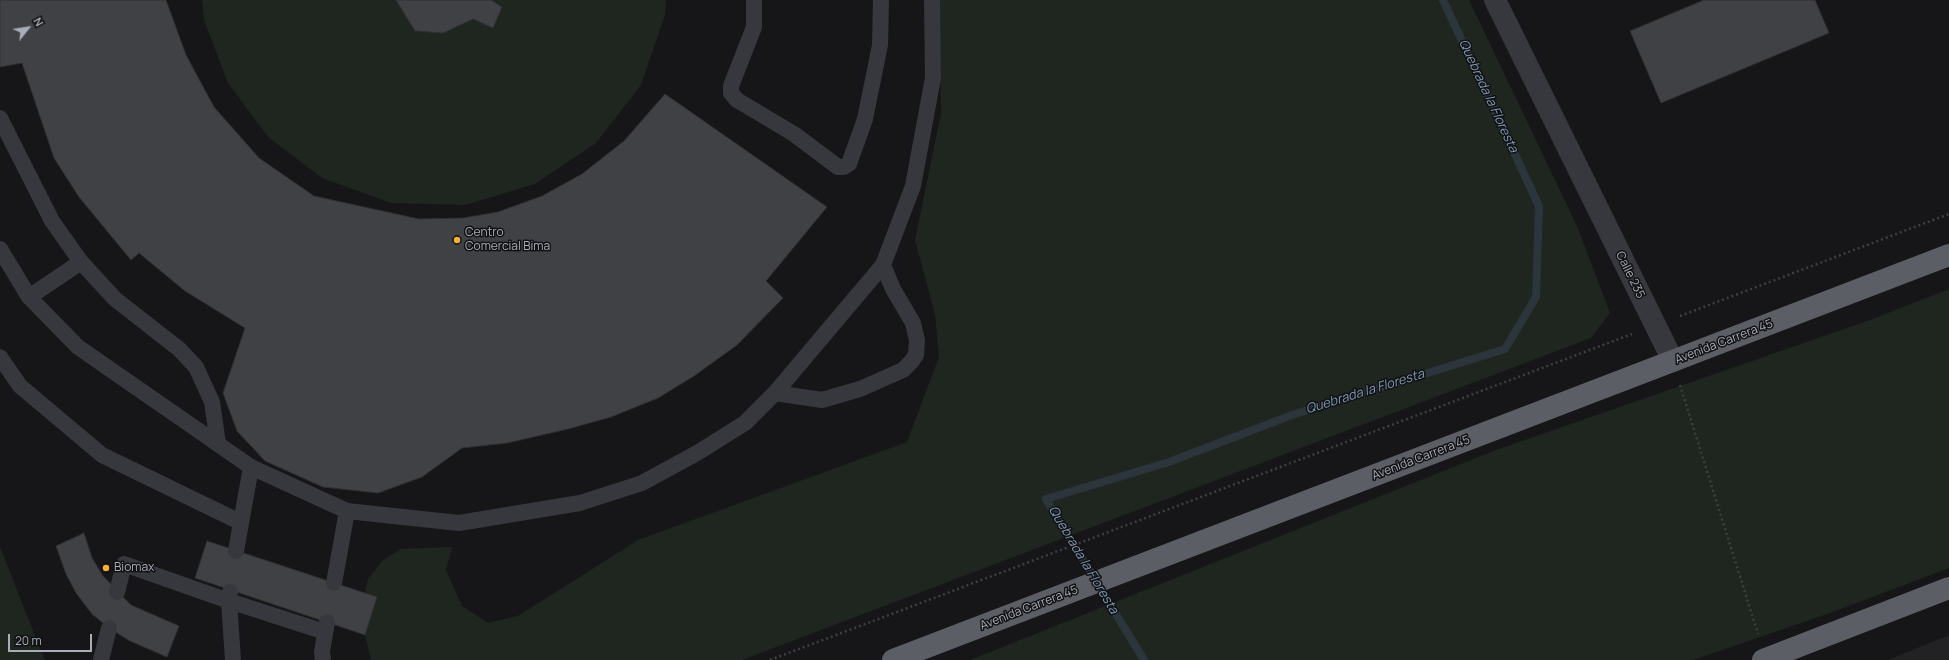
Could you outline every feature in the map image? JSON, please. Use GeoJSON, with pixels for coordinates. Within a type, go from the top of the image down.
{"type":"FeatureCollection","features":[{"type":"Feature","properties":{"kind":"highway","name":"Avenida Carrera 45"},"geometry":{"type":"LineString","coordinates":[[893,660],[1949,254]]}},
{"type":"Feature","properties":{"kind":"highway"},"geometry":{"type":"LineString","coordinates":[[1765,660],[1949,588]]}},
{"type":"Feature","properties":{"kind":"street","name":"Calle 235"},"geometry":{"type":"LineString","coordinates":[[1495,0],[1673,361]]}},
{"type":"Feature","properties":{"kind":"lane"},"geometry":{"type":"LineString","coordinates":[[754,0],[754,27],[731,86],[731,93],[737,100],[794,134],[838,167],[844,167],[849,164],[865,119],[880,45],[881,0]]}},
{"type":"Feature","properties":{"kind":"lane"},"geometry":{"type":"LineString","coordinates":[[0,249],[29,297],[78,347],[251,467],[347,511],[459,523],[580,503],[642,483],[697,453],[745,423],[775,393],[883,265],[913,186],[932,86],[932,0]]}},
{"type":"Feature","properties":{"kind":"lane"},"geometry":{"type":"LineString","coordinates":[[0,118],[52,221],[81,262],[115,299],[179,349],[196,367],[212,402],[218,444]]}},
{"type":"Feature","properties":{"kind":"lane"},"geometry":{"type":"LineString","coordinates":[[29,297],[81,262]]}},
{"type":"Feature","properties":{"kind":"lane"},"geometry":{"type":"LineString","coordinates":[[775,393],[822,400],[860,389],[903,370],[911,362],[916,355],[917,340],[913,323],[893,289],[883,265]]}},
{"type":"Feature","properties":{"kind":"lane"},"geometry":{"type":"LineString","coordinates":[[0,357],[20,386],[102,455],[240,522]]}},
{"type":"Feature","properties":{"kind":"lane"},"geometry":{"type":"LineString","coordinates":[[236,551],[251,467]]}},
{"type":"Feature","properties":{"kind":"lane"},"geometry":{"type":"LineString","coordinates":[[334,583],[347,511]]}},
{"type":"Feature","properties":{"kind":"lane"},"geometry":{"type":"LineString","coordinates":[[117,592],[124,564],[326,627],[322,652],[323,660]]}},
{"type":"Feature","properties":{"kind":"lane"},"geometry":{"type":"LineString","coordinates":[[230,596],[233,660]]}},
{"type":"Feature","properties":{"kind":"lane"},"geometry":{"type":"LineString","coordinates":[[102,660],[109,628]]}},
{"type":"Feature","properties":{"kind":"path"},"geometry":{"type":"LineString","coordinates":[[770,660],[1949,214]]}},
{"type":"Feature","properties":{"kind":"path"},"geometry":{"type":"LineString","coordinates":[[1673,361],[1765,660]]}},
{"type":"Feature","properties":{"kind":"shaded area"},"geometry":{"type":"Polygon","coordinates":[[[202,0],[666,0],[665,15],[641,85],[596,143],[535,184],[465,205],[391,203],[322,178],[268,137],[228,83],[204,20],[202,0]]]}},
{"type":"Feature","properties":{"kind":"shaded area"},"geometry":{"type":"Polygon","coordinates":[[[939,0],[1469,0],[1577,226],[1610,313],[1591,338],[742,660],[371,660],[365,635],[365,593],[368,579],[382,561],[400,549],[452,547],[446,570],[462,606],[488,623],[518,616],[638,540],[907,442],[939,357],[935,314],[915,240],[941,113],[939,0]]]}},
{"type":"Feature","properties":{"kind":"shaded area"},"geometry":{"type":"Polygon","coordinates":[[[1949,289],[1949,568],[1830,613],[1693,660],[970,660],[1496,450],[1870,320],[1949,289]]]}},
{"type":"Feature","properties":{"kind":"shaded area"},"geometry":{"type":"Polygon","coordinates":[[[0,547],[41,651],[45,660],[0,660],[0,547]]]}},
{"type":"Feature","properties":{"kind":"shaded area"},"geometry":{"type":"Polygon","coordinates":[[[1949,635],[1949,660],[1888,660],[1949,635]]]}},
{"type":"Feature","properties":{"kind":"building","name":"Centro Comercial Bima"},"geometry":{"type":"Polygon","coordinates":[[[0,0],[166,0],[186,55],[214,107],[259,158],[314,196],[419,219],[463,218],[498,212],[542,196],[582,174],[624,141],[665,94],[827,207],[766,281],[783,298],[737,345],[694,376],[658,398],[611,417],[568,429],[507,443],[462,448],[422,477],[378,493],[323,487],[265,461],[237,431],[223,393],[245,328],[185,291],[139,253],[131,260],[79,197],[54,158],[22,63],[0,67],[0,0]]]}},
{"type":"Feature","properties":{"kind":"building"},"geometry":{"type":"Polygon","coordinates":[[[396,0],[491,0],[502,7],[493,28],[473,19],[443,33],[415,31],[396,0]]]}},
{"type":"Feature","properties":{"kind":"building"},"geometry":{"type":"Polygon","coordinates":[[[1704,0],[1815,0],[1829,33],[1661,103],[1630,31],[1704,0]]]}},
{"type":"Feature","properties":{"kind":"building"},"geometry":{"type":"Polygon","coordinates":[[[84,533],[92,558],[103,576],[131,605],[179,626],[167,657],[130,641],[109,628],[92,614],[76,593],[66,574],[56,546],[84,533]]]}},
{"type":"Feature","properties":{"kind":"building"},"geometry":{"type":"Polygon","coordinates":[[[207,541],[377,597],[365,635],[195,578],[207,541]]]}},
{"type":"Feature","properties":{"kind":"waterway","name":"Quebrada la Floresta"},"geometry":{"type":"LineString","coordinates":[[1144,660],[1046,499],[1169,462],[1292,415],[1505,349],[1536,297],[1539,206],[1443,0]]}},
{"type":"Feature","properties":{"kind":"place","name":"Centro Comercial Bima"},"geometry":{"type":"Point","coordinates":[457,240]}},
{"type":"Feature","properties":{"kind":"place","name":"Biomax"},"geometry":{"type":"Point","coordinates":[106,568]}}]}
